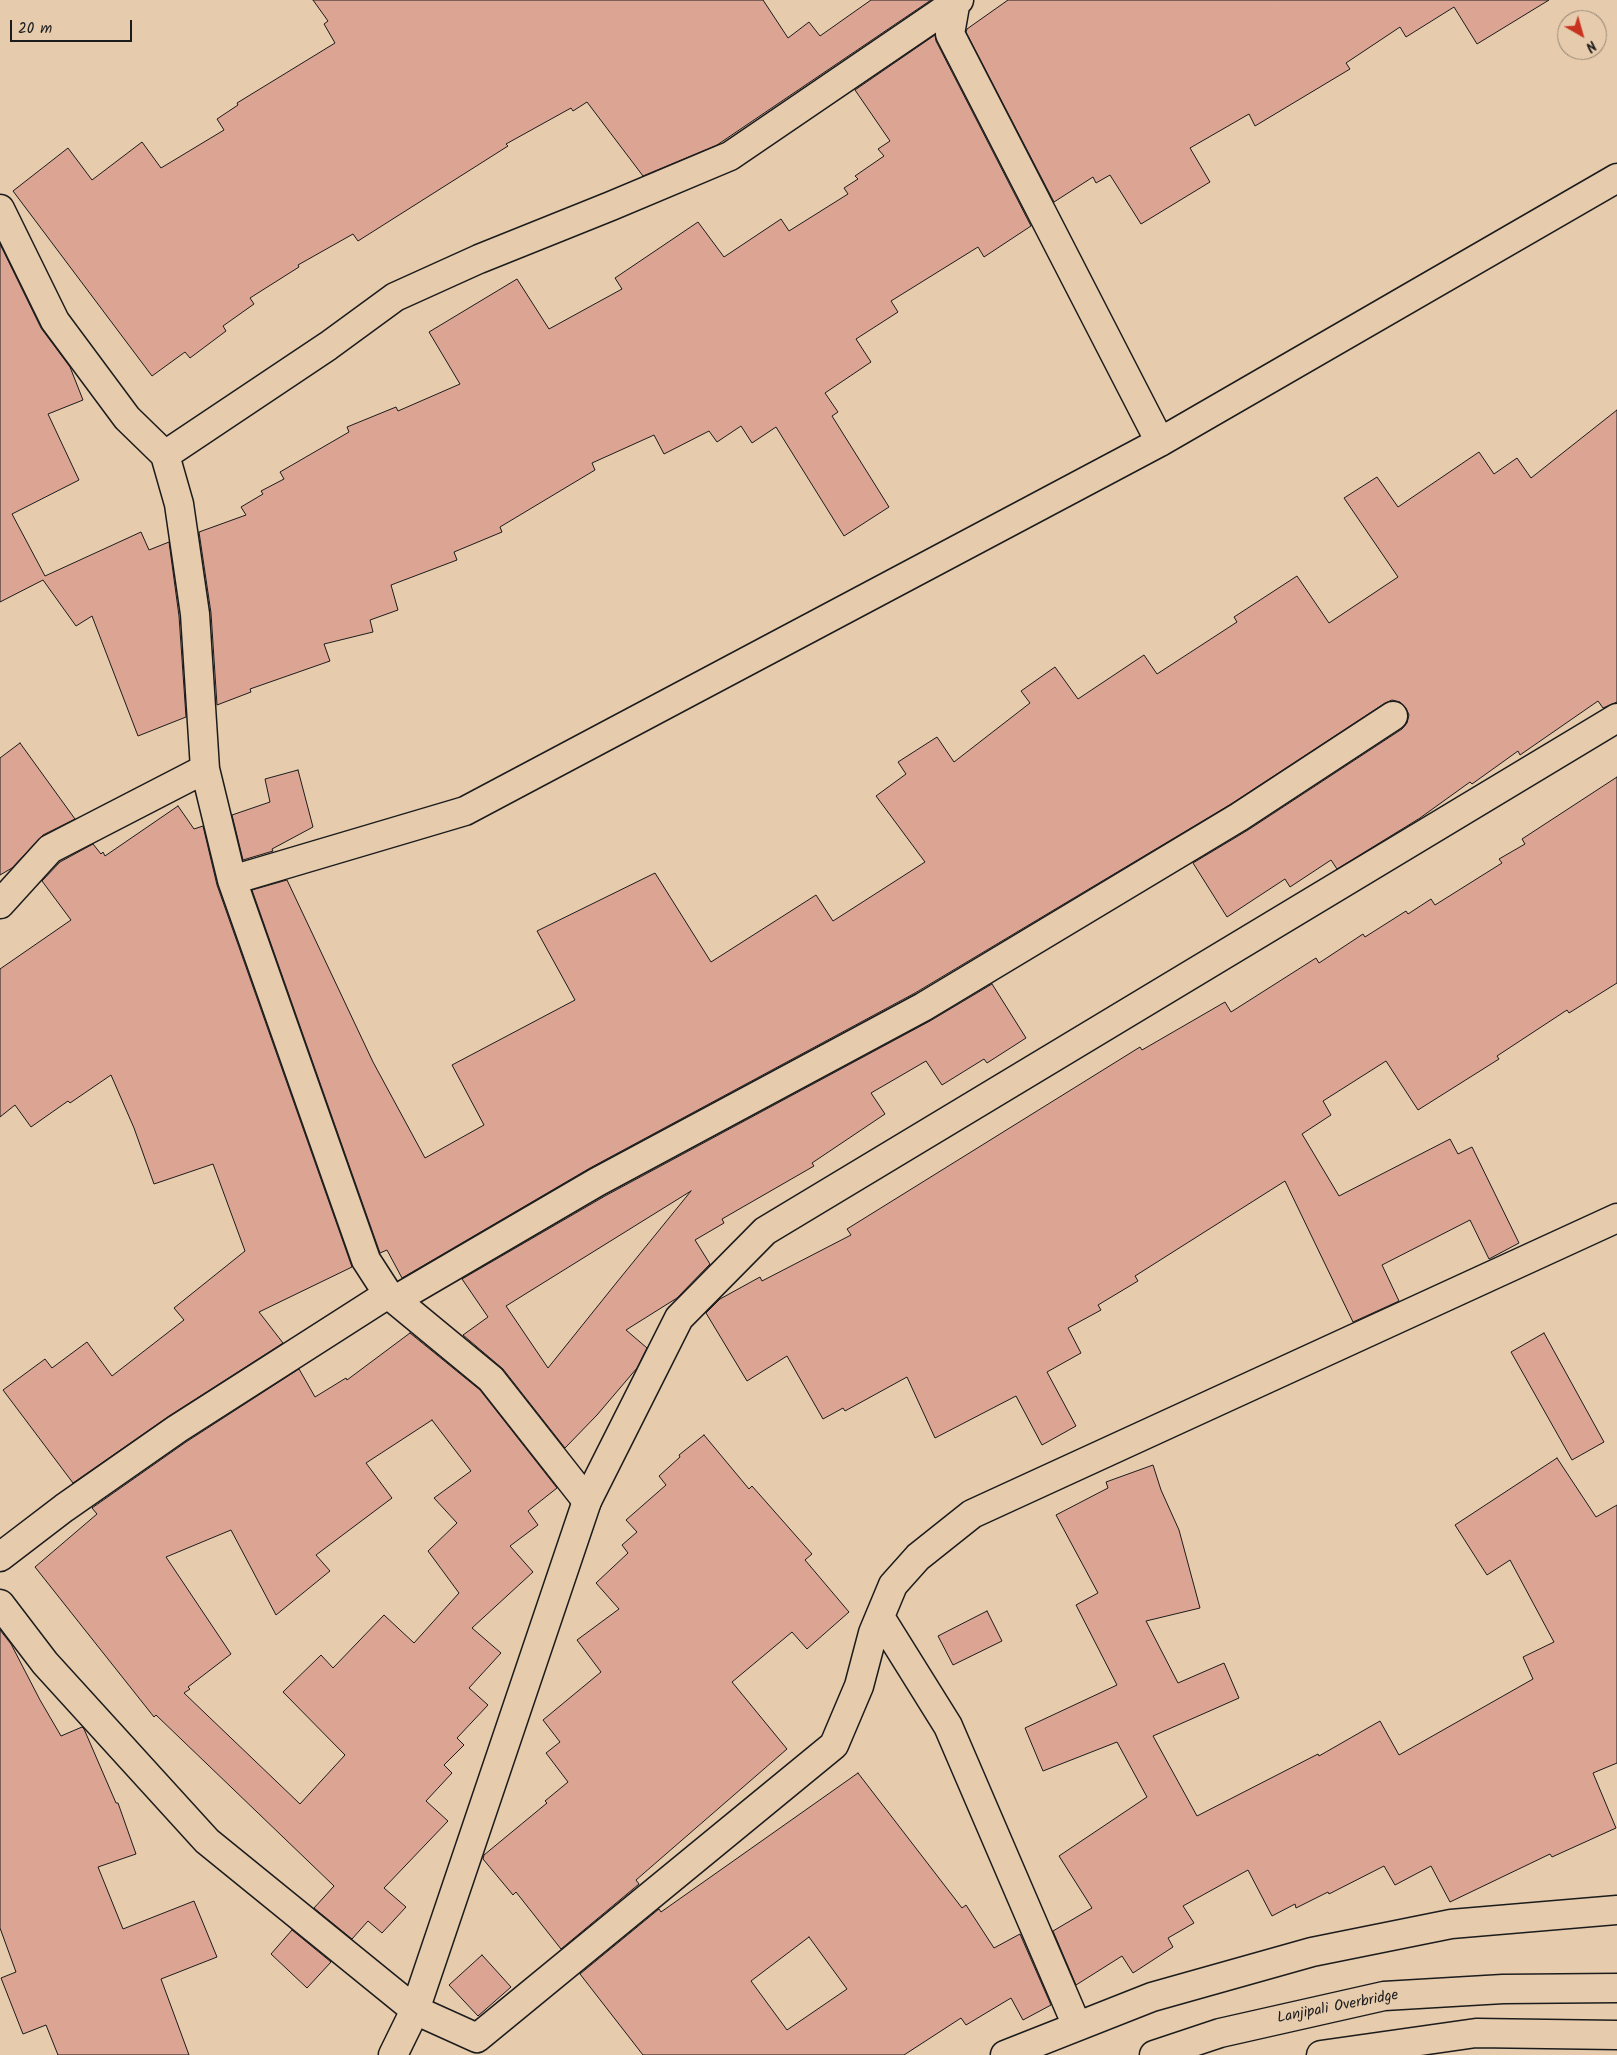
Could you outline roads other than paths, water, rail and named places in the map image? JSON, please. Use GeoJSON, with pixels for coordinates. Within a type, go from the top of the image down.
{"type":"FeatureCollection","features":[{"type":"Feature","properties":{"kind":"street"},"geometry":{"type":"LineString","coordinates":[[957,1],[950,34],[1160,442]]}},
{"type":"Feature","properties":{"kind":"street"},"geometry":{"type":"LineString","coordinates":[[165,455],[328,346],[395,297],[478,259],[730,156],[957,1]]}},
{"type":"Feature","properties":{"kind":"street"},"geometry":{"type":"LineString","coordinates":[[232,880],[465,811],[1160,442],[1617,178]]}},
{"type":"Feature","properties":{"kind":"street"},"geometry":{"type":"LineString","coordinates":[[0,210],[55,321],[127,418],[165,455],[179,504],[194,614],[205,768],[232,880],[366,1260],[392,1297],[491,1379],[587,1501]]}},
{"type":"Feature","properties":{"kind":"street"},"geometry":{"type":"LineString","coordinates":[[0,1556],[64,1508],[177,1429],[392,1297],[597,1182],[923,1007],[1239,817],[1393,716]]}},
{"type":"Feature","properties":{"kind":"street"},"geometry":{"type":"LineString","coordinates":[[393,2055],[415,2010],[587,1501],[679,1318],[765,1231],[1617,718]]}},
{"type":"Feature","properties":{"kind":"street"},"geometry":{"type":"LineString","coordinates":[[0,904],[50,849],[205,768]]}},
{"type":"Feature","properties":{"kind":"street"},"geometry":{"type":"LineString","coordinates":[[0,1604],[45,1663],[207,1841],[415,2010],[477,2038],[834,1745],[860,1686],[874,1633],[893,1585],[918,1557],[972,1514],[1617,1218]]}},
{"type":"Feature","properties":{"kind":"street"},"geometry":{"type":"LineString","coordinates":[[880,1617],[948,1726],[1077,2026]]}},
{"type":"Feature","properties":{"kind":"street"},"geometry":{"type":"LineString","coordinates":[[1005,2055],[1152,1997],[1312,1952],[1451,1924],[1617,1910]]}},
{"type":"Feature","properties":{"kind":"street","name":"Lanjipali Overbridge"},"geometry":{"type":"LineString","coordinates":[[1154,2055],[1220,2033],[1384,1996],[1502,1989],[1617,1988]]}},
{"type":"Feature","properties":{"kind":"street"},"geometry":{"type":"LineString","coordinates":[[1321,2055],[1476,2033],[1617,2035]]}}]}
